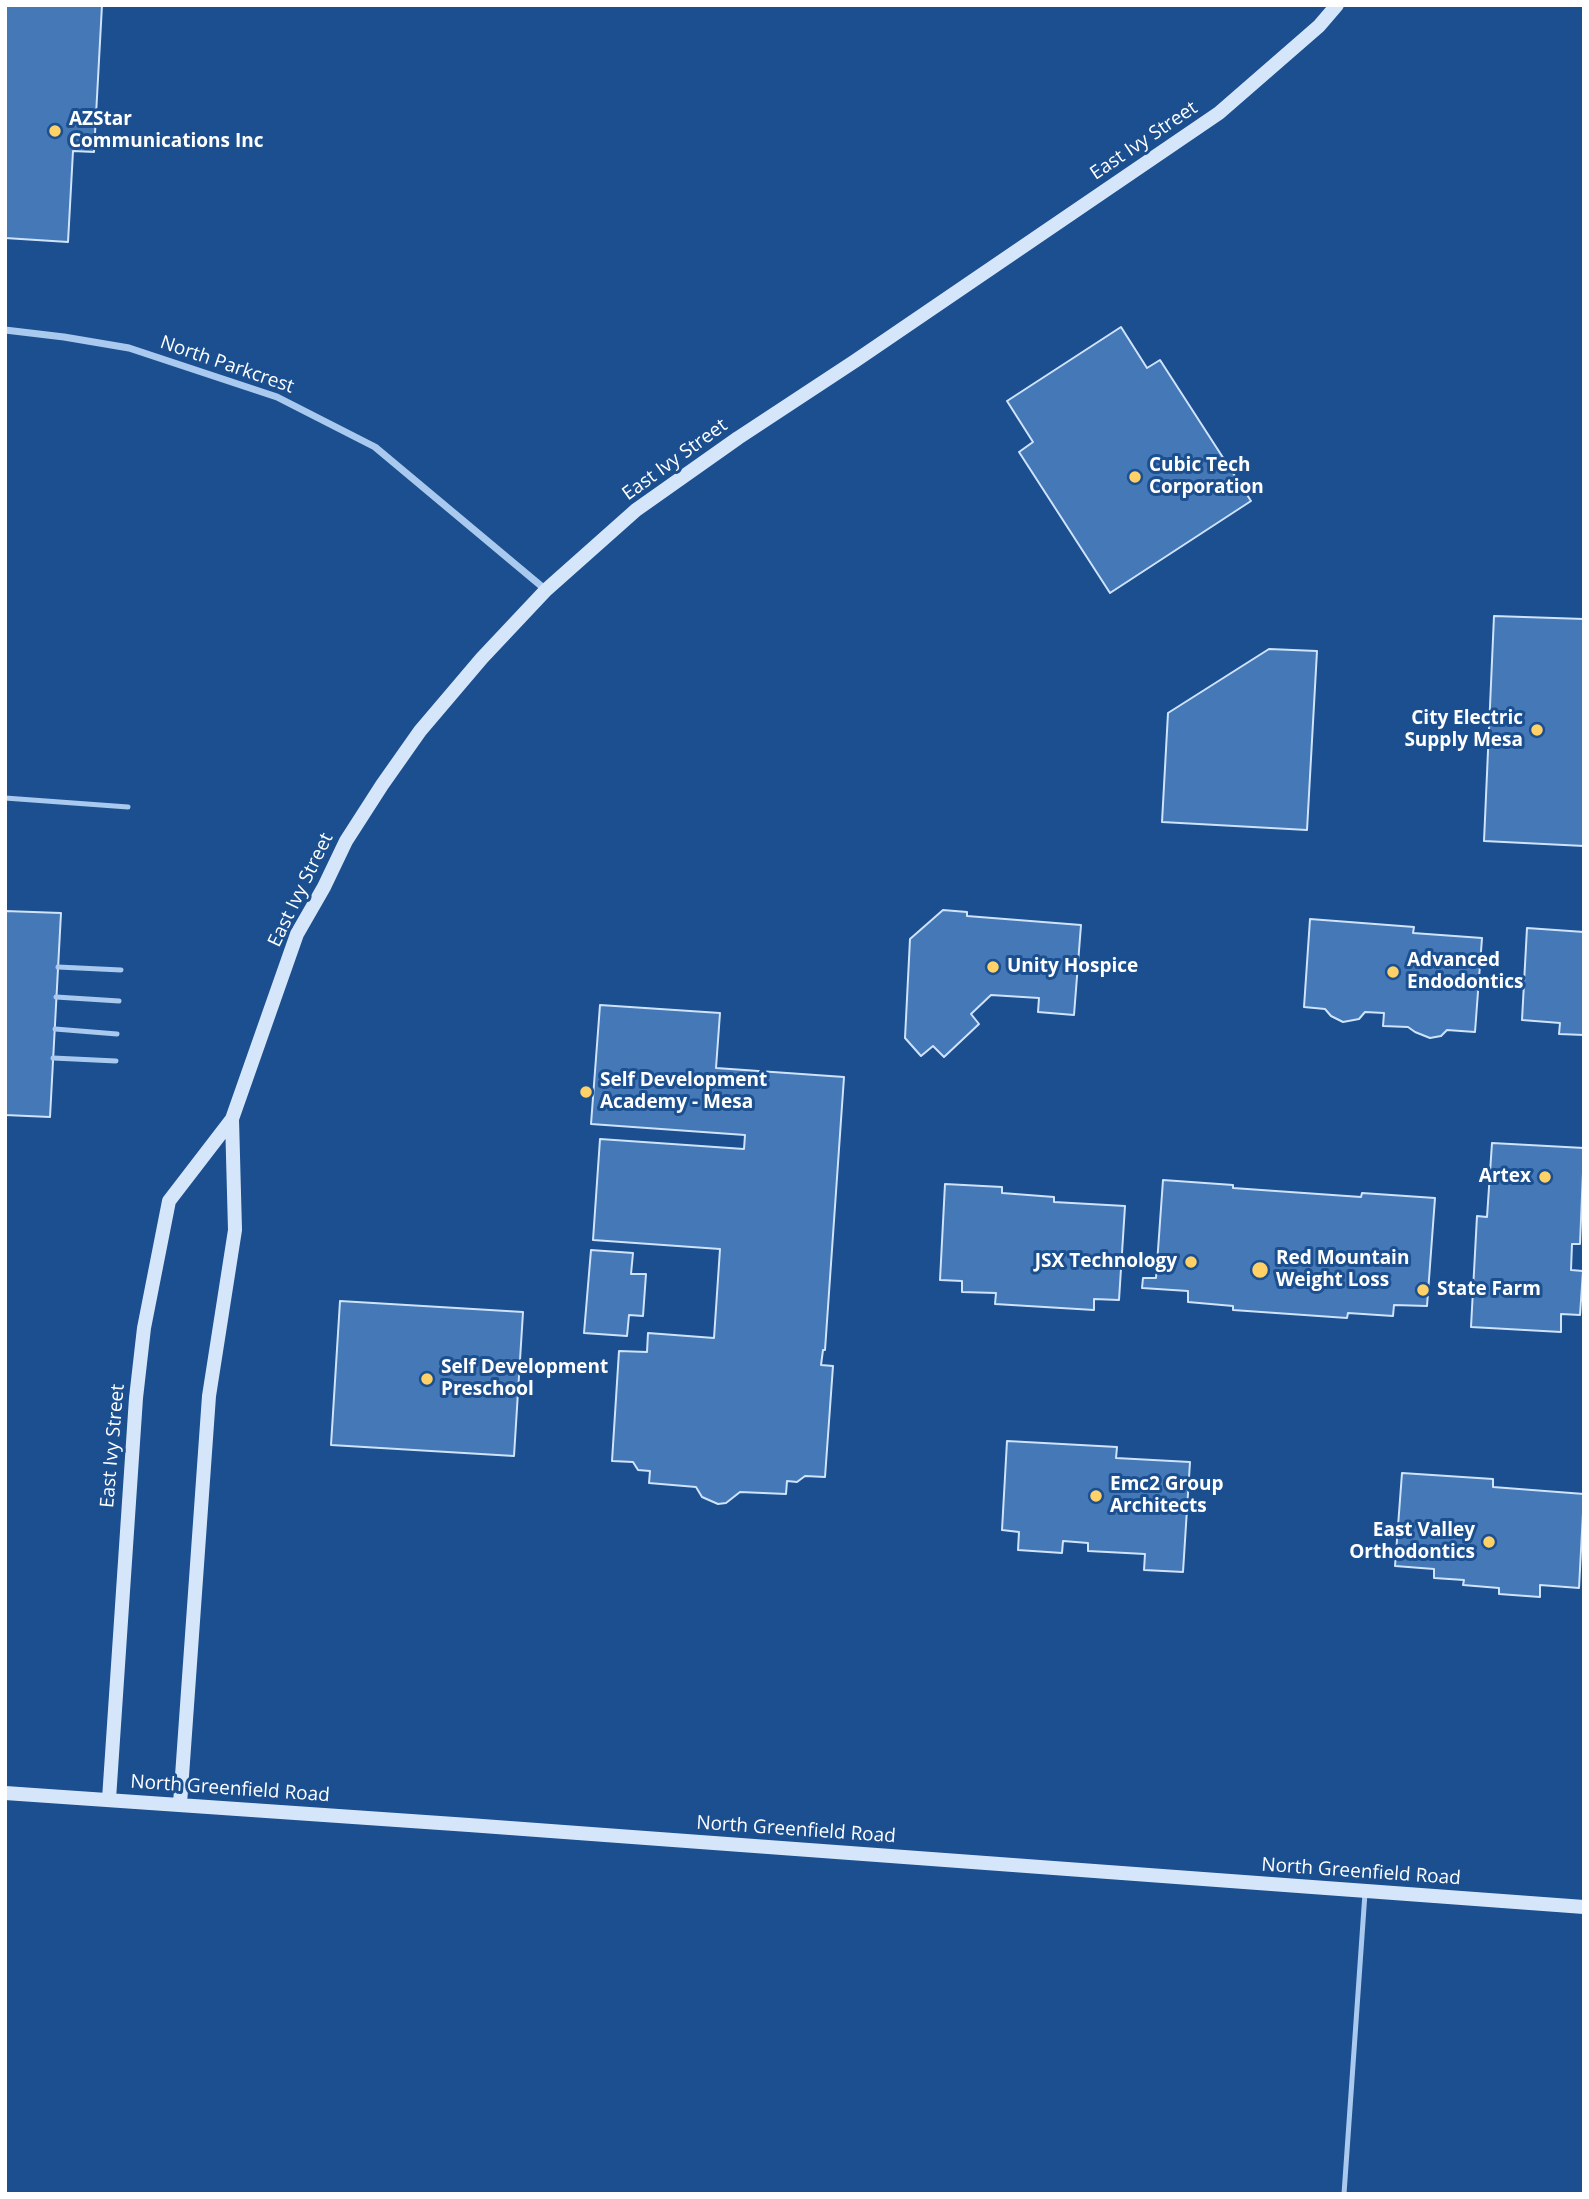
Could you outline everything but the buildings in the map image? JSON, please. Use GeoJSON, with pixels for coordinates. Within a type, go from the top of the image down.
{"type":"FeatureCollection","features":[{"type":"Feature","properties":{"kind":"street","name":"East Ivy Street"},"geometry":{"type":"LineString","coordinates":[[109,1800],[136,1398],[146,1315],[169,1201],[232,1119],[297,934],[346,841],[420,731],[482,658],[546,590],[636,510],[1219,113],[1319,26],[1337,5]]}},
{"type":"Feature","properties":{"kind":"street","name":"North Parkcrest"},"geometry":{"type":"LineString","coordinates":[[5,330],[129,348],[277,397],[375,447],[546,590]]}},
{"type":"Feature","properties":{"kind":"street","name":"East Ivy Street"},"geometry":{"type":"LineString","coordinates":[[180,1804],[209,1396],[235,1230],[232,1119]]}},
{"type":"Feature","properties":{"kind":"street","name":"North Greenfield Road"},"geometry":{"type":"LineString","coordinates":[[5,1793],[1584,1907]]}},
{"type":"Feature","properties":{"kind":"lane"},"geometry":{"type":"LineString","coordinates":[[5,798],[128,807]]}},
{"type":"Feature","properties":{"kind":"lane"},"geometry":{"type":"LineString","coordinates":[[58,967],[121,970]]}},
{"type":"Feature","properties":{"kind":"lane"},"geometry":{"type":"LineString","coordinates":[[56,997],[119,1001]]}},
{"type":"Feature","properties":{"kind":"lane"},"geometry":{"type":"LineString","coordinates":[[55,1029],[117,1034]]}},
{"type":"Feature","properties":{"kind":"lane"},"geometry":{"type":"LineString","coordinates":[[53,1058],[116,1061]]}},
{"type":"Feature","properties":{"kind":"lane"},"geometry":{"type":"LineString","coordinates":[[1344,2194],[1365,1891]]}},
{"type":"Feature","properties":{"kind":"place","name":"AZStar Communications Inc"},"geometry":{"type":"Point","coordinates":[55,131]}},
{"type":"Feature","properties":{"kind":"place","name":"Cubic Tech Corporation"},"geometry":{"type":"Point","coordinates":[1135,477]}},
{"type":"Feature","properties":{"kind":"place","name":"City Electric Supply Mesa"},"geometry":{"type":"Point","coordinates":[1537,730]}},
{"type":"Feature","properties":{"kind":"place","name":"Unity Hospice"},"geometry":{"type":"Point","coordinates":[993,967]}},
{"type":"Feature","properties":{"kind":"place","name":"Advanced Endodontics"},"geometry":{"type":"Point","coordinates":[1393,972]}},
{"type":"Feature","properties":{"kind":"place","name":"Self Development Academy - Mesa"},"geometry":{"type":"Point","coordinates":[586,1092]}},
{"type":"Feature","properties":{"kind":"place","name":"Artex"},"geometry":{"type":"Point","coordinates":[1545,1177]}},
{"type":"Feature","properties":{"kind":"place","name":"JSX Technology"},"geometry":{"type":"Point","coordinates":[1191,1262]}},
{"type":"Feature","properties":{"kind":"place","name":"Red Mountain Weight Loss"},"geometry":{"type":"Point","coordinates":[1260,1270]}},
{"type":"Feature","properties":{"kind":"place","name":"State Farm"},"geometry":{"type":"Point","coordinates":[1423,1290]}},
{"type":"Feature","properties":{"kind":"place","name":"Self Development Preschool"},"geometry":{"type":"Point","coordinates":[427,1379]}},
{"type":"Feature","properties":{"kind":"place","name":"Emc2 Group Architects"},"geometry":{"type":"Point","coordinates":[1096,1496]}},
{"type":"Feature","properties":{"kind":"place","name":"East Valley Orthodontics"},"geometry":{"type":"Point","coordinates":[1489,1542]}}]}
